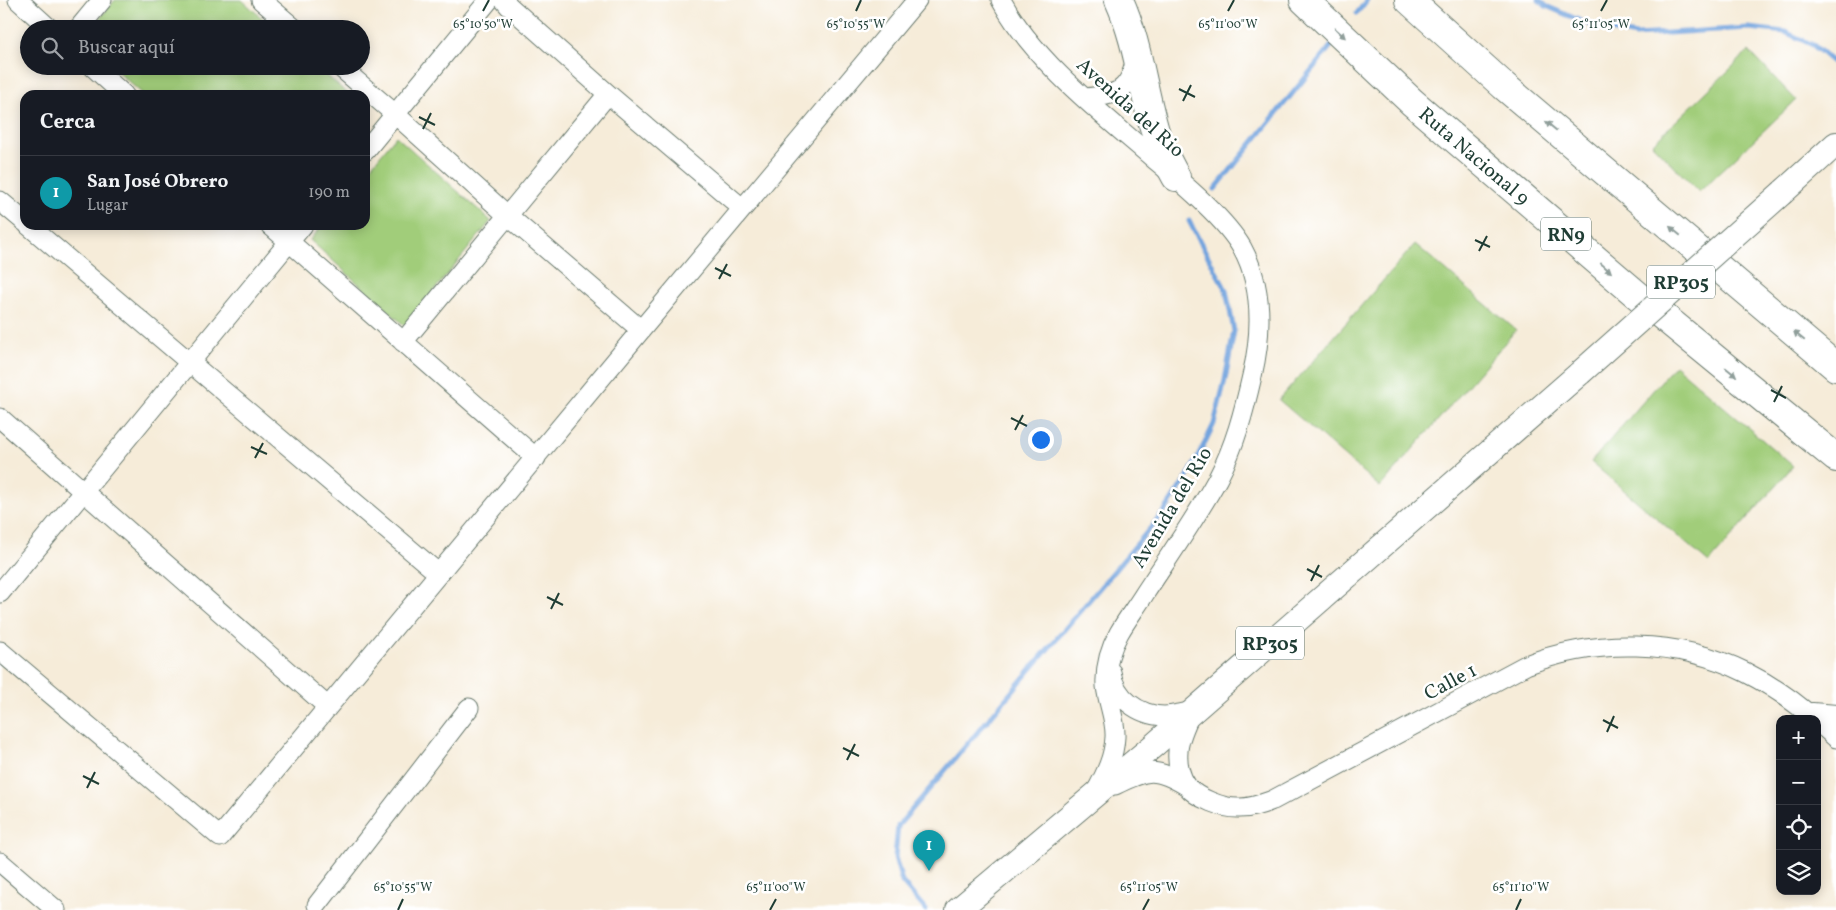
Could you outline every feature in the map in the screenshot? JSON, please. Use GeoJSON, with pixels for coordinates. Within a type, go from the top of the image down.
{"type":"FeatureCollection","features":[{"type":"Feature","properties":{"kind":"highway"},"geometry":{"type":"LineString","coordinates":[[1119,0],[1130,24],[1155,132],[1162,151],[1176,177]]}},
{"type":"Feature","properties":{"kind":"highway","name":"Ruta Nacional 9"},"geometry":{"type":"LineString","coordinates":[[1304,0],[1412,102],[1636,294],[1836,458]]}},
{"type":"Feature","properties":{"kind":"highway"},"geometry":{"type":"LineString","coordinates":[[1409,0],[1504,86],[1836,367]]}},
{"type":"Feature","properties":{"kind":"main road","name":"RP305"},"geometry":{"type":"LineString","coordinates":[[958,910],[1093,795],[1154,746],[1580,373],[1836,144]]}},
{"type":"Feature","properties":{"kind":"street"},"geometry":{"type":"LineString","coordinates":[[18,0],[40,20]]}},
{"type":"Feature","properties":{"kind":"street"},"geometry":{"type":"LineString","coordinates":[[85,20],[102,0]]}},
{"type":"Feature","properties":{"kind":"street"},"geometry":{"type":"LineString","coordinates":[[261,0],[284,20]]}},
{"type":"Feature","properties":{"kind":"street"},"geometry":{"type":"LineString","coordinates":[[370,145],[489,0]]}},
{"type":"Feature","properties":{"kind":"street"},"geometry":{"type":"LineString","coordinates":[[504,0],[508,6],[608,94],[742,208]]}},
{"type":"Feature","properties":{"kind":"street"},"geometry":{"type":"LineString","coordinates":[[0,650],[220,837],[917,0]]}},
{"type":"Feature","properties":{"kind":"street","name":"Avenida del Rio"},"geometry":{"type":"LineString","coordinates":[[1001,0],[1008,13],[1030,41],[1085,98],[1176,177],[1221,220],[1242,248],[1256,282],[1260,315],[1258,352],[1242,420],[1218,477],[1190,524],[1119,633],[1108,659],[1106,686],[1115,738],[1113,755],[1106,773],[1093,795]]}},
{"type":"Feature","properties":{"kind":"street"},"geometry":{"type":"LineString","coordinates":[[1085,98],[1105,96],[1124,88],[1133,74],[1137,54]]}},
{"type":"Feature","properties":{"kind":"street"},"geometry":{"type":"LineString","coordinates":[[102,75],[118,90]]}},
{"type":"Feature","properties":{"kind":"street"},"geometry":{"type":"LineString","coordinates":[[350,75],[367,90]]}},
{"type":"Feature","properties":{"kind":"street"},"geometry":{"type":"LineString","coordinates":[[370,93],[507,215],[641,330]]}},
{"type":"Feature","properties":{"kind":"street"},"geometry":{"type":"LineString","coordinates":[[403,342],[608,94]]}},
{"type":"Feature","properties":{"kind":"street"},"geometry":{"type":"LineString","coordinates":[[0,201],[20,218]]}},
{"type":"Feature","properties":{"kind":"street"},"geometry":{"type":"LineString","coordinates":[[34,230],[439,574]]}},
{"type":"Feature","properties":{"kind":"street"},"geometry":{"type":"LineString","coordinates":[[276,230],[536,458]]}},
{"type":"Feature","properties":{"kind":"street"},"geometry":{"type":"LineString","coordinates":[[0,593],[299,230]]}},
{"type":"Feature","properties":{"kind":"street"},"geometry":{"type":"LineString","coordinates":[[0,418],[328,707]]}},
{"type":"Feature","properties":{"kind":"street","name":"Calle 1"},"geometry":{"type":"LineString","coordinates":[[1093,795],[1135,775],[1150,771],[1168,774],[1199,795],[1224,806],[1237,808],[1255,807],[1274,800],[1526,665],[1574,650],[1606,647],[1650,648],[1675,650],[1710,658],[1772,687],[1814,715]]}},
{"type":"Feature","properties":{"kind":"street"},"geometry":{"type":"LineString","coordinates":[[1108,659],[1112,679],[1126,702],[1149,714],[1166,716],[1191,712],[1178,750],[1178,766],[1187,786]]}},
{"type":"Feature","properties":{"kind":"street"},"geometry":{"type":"LineString","coordinates":[[318,908],[469,708]]}},
{"type":"Feature","properties":{"kind":"street","name":"Calle 1"},"geometry":{"type":"LineString","coordinates":[[1821,720],[1836,738]]}},
{"type":"Feature","properties":{"kind":"street"},"geometry":{"type":"LineString","coordinates":[[0,862],[56,910]]}},
{"type":"Feature","properties":{"kind":"green space"},"geometry":{"type":"Polygon","coordinates":[[[115,0],[242,0],[264,20],[98,20],[115,0]]]}},
{"type":"Feature","properties":{"kind":"green space"},"geometry":{"type":"Polygon","coordinates":[[[1749,51],[1796,100],[1699,192],[1652,144],[1749,51]]]}},
{"type":"Feature","properties":{"kind":"green space"},"geometry":{"type":"Polygon","coordinates":[[[121,75],[326,75],[343,90],[138,90],[121,75]]]}},
{"type":"Feature","properties":{"kind":"green space"},"geometry":{"type":"Polygon","coordinates":[[[396,136],[491,221],[405,326],[310,240],[319,230],[370,230],[370,168],[396,136]]]}},
{"type":"Feature","properties":{"kind":"green space"},"geometry":{"type":"Polygon","coordinates":[[[1415,244],[1516,330],[1380,487],[1279,400],[1415,244]]]}},
{"type":"Feature","properties":{"kind":"green space"},"geometry":{"type":"Polygon","coordinates":[[[1675,365],[1793,466],[1709,563],[1591,462],[1675,365]]]}},
{"type":"Feature","properties":{"kind":"waterway"},"geometry":{"type":"LineString","coordinates":[[1357,13],[1367,0]]}},
{"type":"Feature","properties":{"kind":"waterway"},"geometry":{"type":"LineString","coordinates":[[1539,0],[1546,6],[1595,27],[1636,35],[1749,28],[1785,32],[1813,45],[1833,62]]}},
{"type":"Feature","properties":{"kind":"waterway"},"geometry":{"type":"LineString","coordinates":[[1215,189],[1331,46]]}},
{"type":"Feature","properties":{"kind":"waterway"},"geometry":{"type":"LineString","coordinates":[[926,910],[902,882],[895,857],[898,826],[1164,512],[1191,471],[1214,424],[1225,380],[1234,331],[1226,290],[1189,221]]}},
{"type":"Feature","properties":{"kind":"place","name":"San José Obrero"},"geometry":{"type":"Point","coordinates":[929,871]}}]}
